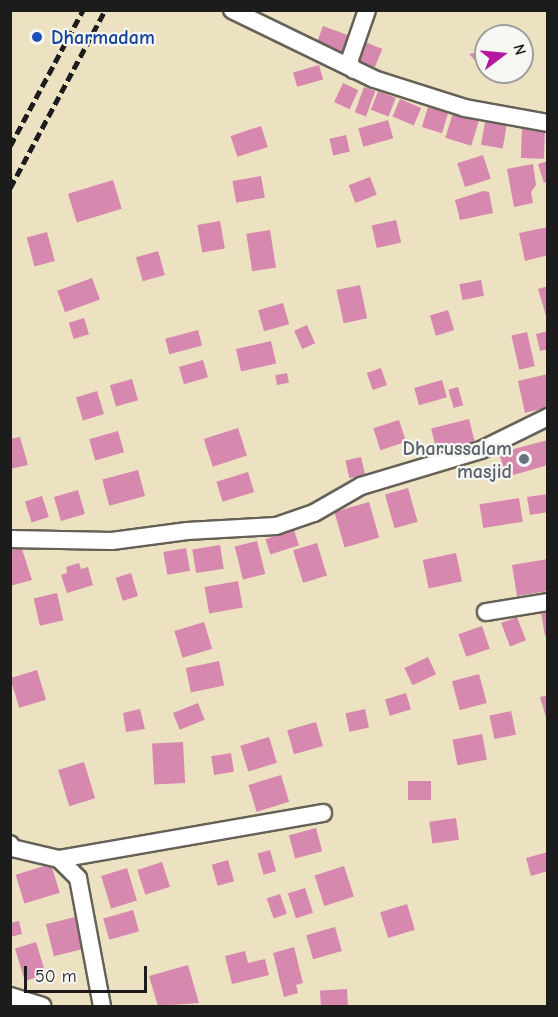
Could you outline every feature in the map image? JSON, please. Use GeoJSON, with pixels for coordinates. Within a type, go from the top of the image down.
{"type":"FeatureCollection","features":[{"type":"Feature","properties":{"kind":"street"},"geometry":{"type":"LineString","coordinates":[[232,10],[354,70],[465,108],[548,123]]}},
{"type":"Feature","properties":{"kind":"street"},"geometry":{"type":"LineString","coordinates":[[354,70],[349,62],[367,10]]}},
{"type":"Feature","properties":{"kind":"street"},"geometry":{"type":"LineString","coordinates":[[10,539],[112,541],[187,531],[276,526],[314,513],[361,486],[481,450],[548,417]]}},
{"type":"Feature","properties":{"kind":"street"},"geometry":{"type":"LineString","coordinates":[[486,612],[548,602]]}},
{"type":"Feature","properties":{"kind":"street"},"geometry":{"type":"LineString","coordinates":[[59,859],[323,813]]}},
{"type":"Feature","properties":{"kind":"street"},"geometry":{"type":"LineString","coordinates":[[11,847],[59,859],[70,867],[82,892],[102,1006]]}},
{"type":"Feature","properties":{"kind":"street"},"geometry":{"type":"LineString","coordinates":[[10,996],[42,1006]]}},
{"type":"Feature","properties":{"kind":"building"},"geometry":{"type":"Polygon","coordinates":[[[323,26],[348,35],[341,55],[316,46],[323,26]]]}},
{"type":"Feature","properties":{"kind":"building"},"geometry":{"type":"Polygon","coordinates":[[[360,40],[382,49],[375,68],[353,59],[360,40]]]}},
{"type":"Feature","properties":{"kind":"building"},"geometry":{"type":"Polygon","coordinates":[[[319,65],[323,79],[297,87],[293,72],[319,65]]]}},
{"type":"Feature","properties":{"kind":"building"},"geometry":{"type":"Polygon","coordinates":[[[343,83],[358,90],[350,109],[334,102],[343,83]]]}},
{"type":"Feature","properties":{"kind":"building"},"geometry":{"type":"Polygon","coordinates":[[[364,87],[375,91],[366,116],[355,112],[364,87]]]}},
{"type":"Feature","properties":{"kind":"building"},"geometry":{"type":"Polygon","coordinates":[[[378,91],[396,98],[389,116],[371,110],[378,91]]]}},
{"type":"Feature","properties":{"kind":"building"},"geometry":{"type":"Polygon","coordinates":[[[400,99],[421,108],[414,125],[393,116],[400,99]]]}},
{"type":"Feature","properties":{"kind":"building"},"geometry":{"type":"Polygon","coordinates":[[[428,107],[448,113],[442,133],[422,127],[428,107]]]}},
{"type":"Feature","properties":{"kind":"building"},"geometry":{"type":"Polygon","coordinates":[[[453,113],[479,121],[471,146],[445,138],[453,113]]]}},
{"type":"Feature","properties":{"kind":"building"},"geometry":{"type":"Polygon","coordinates":[[[388,120],[393,138],[363,147],[358,129],[388,120]]]}},
{"type":"Feature","properties":{"kind":"building"},"geometry":{"type":"Polygon","coordinates":[[[485,122],[507,126],[503,148],[481,145],[485,122]]]}},
{"type":"Feature","properties":{"kind":"building"},"geometry":{"type":"Polygon","coordinates":[[[261,126],[268,147],[237,157],[231,136],[261,126]]]}},
{"type":"Feature","properties":{"kind":"building"},"geometry":{"type":"Polygon","coordinates":[[[522,127],[545,128],[544,159],[521,158],[522,127]]]}},
{"type":"Feature","properties":{"kind":"building"},"geometry":{"type":"Polygon","coordinates":[[[346,135],[350,152],[333,155],[329,139],[346,135]]]}},
{"type":"Feature","properties":{"kind":"building"},"geometry":{"type":"Polygon","coordinates":[[[483,155],[491,179],[465,187],[457,163],[483,155]]]}},
{"type":"Feature","properties":{"kind":"building"},"geometry":{"type":"Polygon","coordinates":[[[548,161],[548,181],[544,183],[538,164],[548,161]]]}},
{"type":"Feature","properties":{"kind":"building"},"geometry":{"type":"Polygon","coordinates":[[[533,164],[536,185],[531,192],[533,203],[514,207],[507,169],[533,164]]]}},
{"type":"Feature","properties":{"kind":"building"},"geometry":{"type":"Polygon","coordinates":[[[261,176],[265,198],[236,203],[232,181],[261,176]]]}},
{"type":"Feature","properties":{"kind":"building"},"geometry":{"type":"Polygon","coordinates":[[[370,177],[377,195],[355,203],[349,185],[370,177]]]}},
{"type":"Feature","properties":{"kind":"building"},"geometry":{"type":"Polygon","coordinates":[[[113,180],[122,209],[77,222],[68,194],[113,180]]]}},
{"type":"Feature","properties":{"kind":"building"},"geometry":{"type":"Polygon","coordinates":[[[483,191],[489,192],[493,213],[460,220],[455,200],[483,191]]]}},
{"type":"Feature","properties":{"kind":"building"},"geometry":{"type":"Polygon","coordinates":[[[396,220],[401,242],[377,248],[372,226],[396,220]]]}},
{"type":"Feature","properties":{"kind":"building"},"geometry":{"type":"Polygon","coordinates":[[[220,221],[225,249],[202,253],[197,225],[220,221]]]}},
{"type":"Feature","properties":{"kind":"building"},"geometry":{"type":"Polygon","coordinates":[[[548,227],[548,255],[525,261],[519,233],[548,227]]]}},
{"type":"Feature","properties":{"kind":"building"},"geometry":{"type":"Polygon","coordinates":[[[270,230],[276,268],[252,271],[246,234],[270,230]]]}},
{"type":"Feature","properties":{"kind":"building"},"geometry":{"type":"Polygon","coordinates":[[[47,232],[55,261],[34,266],[27,237],[47,232]]]}},
{"type":"Feature","properties":{"kind":"building"},"geometry":{"type":"Polygon","coordinates":[[[158,251],[165,275],[143,281],[136,257],[158,251]]]}},
{"type":"Feature","properties":{"kind":"building"},"geometry":{"type":"Polygon","coordinates":[[[92,278],[100,300],[65,312],[57,291],[92,278]]]}},
{"type":"Feature","properties":{"kind":"building"},"geometry":{"type":"Polygon","coordinates":[[[481,280],[484,296],[462,300],[459,284],[481,280]]]}},
{"type":"Feature","properties":{"kind":"building"},"geometry":{"type":"Polygon","coordinates":[[[360,285],[367,318],[344,323],[337,290],[360,285]]]}},
{"type":"Feature","properties":{"kind":"building"},"geometry":{"type":"Polygon","coordinates":[[[548,286],[548,319],[547,319],[538,289],[548,286]]]}},
{"type":"Feature","properties":{"kind":"building"},"geometry":{"type":"Polygon","coordinates":[[[283,303],[289,324],[264,331],[258,310],[283,303]]]}},
{"type":"Feature","properties":{"kind":"building"},"geometry":{"type":"Polygon","coordinates":[[[448,310],[454,330],[436,336],[430,316],[448,310]]]}},
{"type":"Feature","properties":{"kind":"building"},"geometry":{"type":"Polygon","coordinates":[[[84,318],[89,334],[74,339],[69,323],[84,318]]]}},
{"type":"Feature","properties":{"kind":"building"},"geometry":{"type":"Polygon","coordinates":[[[307,325],[315,343],[302,349],[294,331],[307,325]]]}},
{"type":"Feature","properties":{"kind":"building"},"geometry":{"type":"Polygon","coordinates":[[[198,330],[202,345],[169,354],[165,339],[198,330]]]}},
{"type":"Feature","properties":{"kind":"building"},"geometry":{"type":"Polygon","coordinates":[[[548,331],[548,349],[540,351],[536,334],[548,331]]]}},
{"type":"Feature","properties":{"kind":"building"},"geometry":{"type":"Polygon","coordinates":[[[527,332],[535,366],[519,370],[511,336],[527,332]]]}},
{"type":"Feature","properties":{"kind":"building"},"geometry":{"type":"Polygon","coordinates":[[[271,341],[276,363],[241,372],[236,349],[271,341]]]}},
{"type":"Feature","properties":{"kind":"building"},"geometry":{"type":"Polygon","coordinates":[[[203,360],[208,377],[184,384],[179,367],[203,360]]]}},
{"type":"Feature","properties":{"kind":"building"},"geometry":{"type":"Polygon","coordinates":[[[381,368],[387,385],[373,390],[367,373],[381,368]]]}},
{"type":"Feature","properties":{"kind":"building"},"geometry":{"type":"Polygon","coordinates":[[[287,373],[289,383],[277,385],[275,375],[287,373]]]}},
{"type":"Feature","properties":{"kind":"building"},"geometry":{"type":"Polygon","coordinates":[[[548,374],[548,407],[525,413],[518,381],[548,374]]]}},
{"type":"Feature","properties":{"kind":"building"},"geometry":{"type":"Polygon","coordinates":[[[132,379],[138,400],[116,406],[110,385],[132,379]]]}},
{"type":"Feature","properties":{"kind":"building"},"geometry":{"type":"Polygon","coordinates":[[[442,380],[447,397],[419,405],[414,388],[442,380]]]}},
{"type":"Feature","properties":{"kind":"building"},"geometry":{"type":"Polygon","coordinates":[[[458,387],[463,405],[454,408],[448,390],[458,387]]]}},
{"type":"Feature","properties":{"kind":"building"},"geometry":{"type":"Polygon","coordinates":[[[97,391],[104,414],[83,420],[76,397],[97,391]]]}},
{"type":"Feature","properties":{"kind":"building"},"geometry":{"type":"Polygon","coordinates":[[[469,419],[475,443],[437,453],[431,428],[469,419]]]}},
{"type":"Feature","properties":{"kind":"building"},"geometry":{"type":"Polygon","coordinates":[[[399,420],[406,442],[380,450],[373,428],[399,420]]]}},
{"type":"Feature","properties":{"kind":"building"},"geometry":{"type":"Polygon","coordinates":[[[238,428],[247,456],[213,467],[204,439],[238,428]]]}},
{"type":"Feature","properties":{"kind":"building"},"geometry":{"type":"Polygon","coordinates":[[[118,431],[124,452],[95,460],[89,439],[118,431]]]}},
{"type":"Feature","properties":{"kind":"building"},"geometry":{"type":"Polygon","coordinates":[[[20,437],[28,465],[10,469],[10,439],[20,437]]]}},
{"type":"Feature","properties":{"kind":"building","name":"Dharussalam masjid"},"geometry":{"type":"Polygon","coordinates":[[[548,440],[548,465],[506,477],[499,453],[548,440]]]}},
{"type":"Feature","properties":{"kind":"building"},"geometry":{"type":"Polygon","coordinates":[[[361,457],[365,475],[349,478],[345,461],[361,457]]]}},
{"type":"Feature","properties":{"kind":"building"},"geometry":{"type":"Polygon","coordinates":[[[138,470],[145,496],[109,506],[102,480],[138,470]]]}},
{"type":"Feature","properties":{"kind":"building"},"geometry":{"type":"Polygon","coordinates":[[[248,472],[254,492],[223,502],[216,482],[248,472]]]}},
{"type":"Feature","properties":{"kind":"building"},"geometry":{"type":"Polygon","coordinates":[[[408,488],[418,522],[395,528],[385,495],[408,488]]]}},
{"type":"Feature","properties":{"kind":"building"},"geometry":{"type":"Polygon","coordinates":[[[78,490],[85,514],[61,521],[54,497],[78,490]]]}},
{"type":"Feature","properties":{"kind":"building"},"geometry":{"type":"Polygon","coordinates":[[[548,494],[548,512],[530,515],[527,497],[548,494]]]}},
{"type":"Feature","properties":{"kind":"building"},"geometry":{"type":"Polygon","coordinates":[[[42,496],[49,517],[32,522],[25,502],[42,496]]]}},
{"type":"Feature","properties":{"kind":"building"},"geometry":{"type":"Polygon","coordinates":[[[519,498],[523,522],[483,528],[479,504],[519,498]]]}},
{"type":"Feature","properties":{"kind":"building"},"geometry":{"type":"Polygon","coordinates":[[[369,502],[379,538],[345,547],[334,512],[369,502]]]}},
{"type":"Feature","properties":{"kind":"building"},"geometry":{"type":"Polygon","coordinates":[[[294,530],[299,545],[270,554],[265,539],[294,530]]]}},
{"type":"Feature","properties":{"kind":"building"},"geometry":{"type":"Polygon","coordinates":[[[257,541],[265,574],[243,580],[235,547],[257,541]]]}},
{"type":"Feature","properties":{"kind":"building"},"geometry":{"type":"Polygon","coordinates":[[[317,543],[327,576],[303,583],[293,550],[317,543]]]}},
{"type":"Feature","properties":{"kind":"building"},"geometry":{"type":"Polygon","coordinates":[[[220,545],[224,569],[196,573],[192,549],[220,545]]]}},
{"type":"Feature","properties":{"kind":"building"},"geometry":{"type":"Polygon","coordinates":[[[21,546],[32,580],[10,586],[10,550],[21,546]]]}},
{"type":"Feature","properties":{"kind":"building"},"geometry":{"type":"Polygon","coordinates":[[[186,548],[190,571],[167,575],[163,552],[186,548]]]}},
{"type":"Feature","properties":{"kind":"building"},"geometry":{"type":"Polygon","coordinates":[[[456,553],[462,581],[429,588],[423,560],[456,553]]]}},
{"type":"Feature","properties":{"kind":"building"},"geometry":{"type":"Polygon","coordinates":[[[548,559],[548,591],[517,596],[512,565],[548,559]]]}},
{"type":"Feature","properties":{"kind":"building"},"geometry":{"type":"Polygon","coordinates":[[[79,563],[81,569],[88,567],[93,585],[67,593],[61,575],[67,573],[66,567],[79,563]]]}},
{"type":"Feature","properties":{"kind":"building"},"geometry":{"type":"Polygon","coordinates":[[[131,573],[138,596],[123,601],[116,578],[131,573]]]}},
{"type":"Feature","properties":{"kind":"building"},"geometry":{"type":"Polygon","coordinates":[[[238,581],[243,608],[209,613],[205,587],[238,581]]]}},
{"type":"Feature","properties":{"kind":"building"},"geometry":{"type":"Polygon","coordinates":[[[57,593],[63,620],[40,626],[34,598],[57,593]]]}},
{"type":"Feature","properties":{"kind":"building"},"geometry":{"type":"Polygon","coordinates":[[[548,611],[548,636],[545,636],[541,612],[548,611]]]}},
{"type":"Feature","properties":{"kind":"building"},"geometry":{"type":"Polygon","coordinates":[[[517,617],[526,640],[510,646],[501,623],[517,617]]]}},
{"type":"Feature","properties":{"kind":"building"},"geometry":{"type":"Polygon","coordinates":[[[204,622],[212,649],[183,658],[174,631],[204,622]]]}},
{"type":"Feature","properties":{"kind":"building"},"geometry":{"type":"Polygon","coordinates":[[[482,626],[490,649],[466,657],[458,634],[482,626]]]}},
{"type":"Feature","properties":{"kind":"building"},"geometry":{"type":"Polygon","coordinates":[[[428,657],[436,674],[412,685],[404,668],[428,657]]]}},
{"type":"Feature","properties":{"kind":"building"},"geometry":{"type":"Polygon","coordinates":[[[219,661],[224,685],[191,693],[186,668],[219,661]]]}},
{"type":"Feature","properties":{"kind":"building"},"geometry":{"type":"Polygon","coordinates":[[[37,670],[46,700],[19,708],[10,678],[37,670]]]}},
{"type":"Feature","properties":{"kind":"building"},"geometry":{"type":"Polygon","coordinates":[[[479,674],[487,703],[460,710],[452,681],[479,674]]]}},
{"type":"Feature","properties":{"kind":"building"},"geometry":{"type":"Polygon","coordinates":[[[406,693],[411,709],[390,716],[385,699],[406,693]]]}},
{"type":"Feature","properties":{"kind":"building"},"geometry":{"type":"Polygon","coordinates":[[[548,695],[548,720],[547,721],[540,697],[548,695]]]}},
{"type":"Feature","properties":{"kind":"building"},"geometry":{"type":"Polygon","coordinates":[[[198,703],[205,720],[180,730],[173,713],[198,703]]]}},
{"type":"Feature","properties":{"kind":"building"},"geometry":{"type":"Polygon","coordinates":[[[140,709],[145,729],[126,732],[123,713],[140,709]]]}},
{"type":"Feature","properties":{"kind":"building"},"geometry":{"type":"Polygon","coordinates":[[[365,709],[369,728],[349,732],[345,713],[365,709]]]}},
{"type":"Feature","properties":{"kind":"building"},"geometry":{"type":"Polygon","coordinates":[[[511,711],[516,734],[494,739],[489,716],[511,711]]]}},
{"type":"Feature","properties":{"kind":"building"},"geometry":{"type":"Polygon","coordinates":[[[316,722],[323,746],[294,754],[287,730],[316,722]]]}},
{"type":"Feature","properties":{"kind":"building"},"geometry":{"type":"Polygon","coordinates":[[[482,734],[487,760],[458,765],[453,740],[482,734]]]}},
{"type":"Feature","properties":{"kind":"building"},"geometry":{"type":"Polygon","coordinates":[[[269,737],[277,763],[248,772],[240,746],[269,737]]]}},
{"type":"Feature","properties":{"kind":"building"},"geometry":{"type":"Polygon","coordinates":[[[183,742],[185,783],[154,785],[152,744],[183,742]]]}},
{"type":"Feature","properties":{"kind":"building"},"geometry":{"type":"Polygon","coordinates":[[[231,753],[234,772],[214,775],[211,756],[231,753]]]}},
{"type":"Feature","properties":{"kind":"building"},"geometry":{"type":"Polygon","coordinates":[[[84,762],[95,798],[69,806],[58,770],[84,762]]]}},
{"type":"Feature","properties":{"kind":"building"},"geometry":{"type":"Polygon","coordinates":[[[281,775],[289,802],[257,812],[248,785],[281,775]]]}},
{"type":"Feature","properties":{"kind":"building"},"geometry":{"type":"Polygon","coordinates":[[[408,781],[431,781],[431,800],[408,800],[408,781]]]}},
{"type":"Feature","properties":{"kind":"building"},"geometry":{"type":"Polygon","coordinates":[[[456,818],[459,840],[432,844],[429,822],[456,818]]]}},
{"type":"Feature","properties":{"kind":"building"},"geometry":{"type":"Polygon","coordinates":[[[316,828],[322,851],[295,858],[289,835],[316,828]]]}},
{"type":"Feature","properties":{"kind":"building"},"geometry":{"type":"Polygon","coordinates":[[[270,850],[276,871],[264,875],[258,854],[270,850]]]}},
{"type":"Feature","properties":{"kind":"building"},"geometry":{"type":"Polygon","coordinates":[[[548,852],[548,871],[531,876],[526,858],[548,852]]]}},
{"type":"Feature","properties":{"kind":"building"},"geometry":{"type":"Polygon","coordinates":[[[228,860],[234,881],[218,886],[212,865],[228,860]]]}},
{"type":"Feature","properties":{"kind":"building"},"geometry":{"type":"Polygon","coordinates":[[[162,862],[170,887],[145,895],[137,870],[162,862]]]}},
{"type":"Feature","properties":{"kind":"building"},"geometry":{"type":"Polygon","coordinates":[[[51,864],[60,893],[24,904],[16,875],[51,864]]]}},
{"type":"Feature","properties":{"kind":"building"},"geometry":{"type":"Polygon","coordinates":[[[344,866],[354,896],[324,906],[315,876],[344,866]]]}},
{"type":"Feature","properties":{"kind":"building"},"geometry":{"type":"Polygon","coordinates":[[[127,868],[137,901],[111,908],[101,876],[127,868]]]}},
{"type":"Feature","properties":{"kind":"building"},"geometry":{"type":"Polygon","coordinates":[[[305,888],[313,913],[296,918],[288,894],[305,888]]]}},
{"type":"Feature","properties":{"kind":"building"},"geometry":{"type":"Polygon","coordinates":[[[280,894],[287,914],[274,918],[267,899],[280,894]]]}},
{"type":"Feature","properties":{"kind":"building"},"geometry":{"type":"Polygon","coordinates":[[[407,904],[415,930],[388,938],[380,912],[407,904]]]}},
{"type":"Feature","properties":{"kind":"building"},"geometry":{"type":"Polygon","coordinates":[[[133,910],[139,931],[109,940],[103,919],[133,910]]]}},
{"type":"Feature","properties":{"kind":"building"},"geometry":{"type":"Polygon","coordinates":[[[75,917],[83,949],[54,956],[46,924],[75,917]]]}},
{"type":"Feature","properties":{"kind":"building"},"geometry":{"type":"Polygon","coordinates":[[[19,921],[22,934],[10,937],[10,923],[19,921]]]}},
{"type":"Feature","properties":{"kind":"building"},"geometry":{"type":"Polygon","coordinates":[[[335,927],[342,951],[313,959],[306,935],[335,927]]]}},
{"type":"Feature","properties":{"kind":"building"},"geometry":{"type":"Polygon","coordinates":[[[36,942],[46,975],[25,981],[15,948],[36,942]]]}},
{"type":"Feature","properties":{"kind":"building"},"geometry":{"type":"Polygon","coordinates":[[[294,947],[303,983],[296,985],[298,993],[284,997],[273,953],[294,947]]]}},
{"type":"Feature","properties":{"kind":"building"},"geometry":{"type":"Polygon","coordinates":[[[245,951],[248,963],[265,959],[269,975],[232,984],[225,956],[245,951]]]}},
{"type":"Feature","properties":{"kind":"building"},"geometry":{"type":"Polygon","coordinates":[[[188,965],[199,1003],[158,1006],[149,976],[188,965]]]}},
{"type":"Feature","properties":{"kind":"building"},"geometry":{"type":"Polygon","coordinates":[[[347,989],[348,1006],[321,1006],[320,990],[347,989]]]}},
{"type":"Feature","properties":{"kind":"railway"},"geometry":{"type":"LineString","coordinates":[[10,146],[83,10]]}},
{"type":"Feature","properties":{"kind":"railway"},"geometry":{"type":"LineString","coordinates":[[10,188],[105,10]]}},
{"type":"Feature","properties":{"kind":"place","name":"Dharmadam"},"geometry":{"type":"Point","coordinates":[37,37]}},
{"type":"Feature","properties":{"kind":"place","name":"Dharussalam masjid"},"geometry":{"type":"Point","coordinates":[524,459]}}]}
